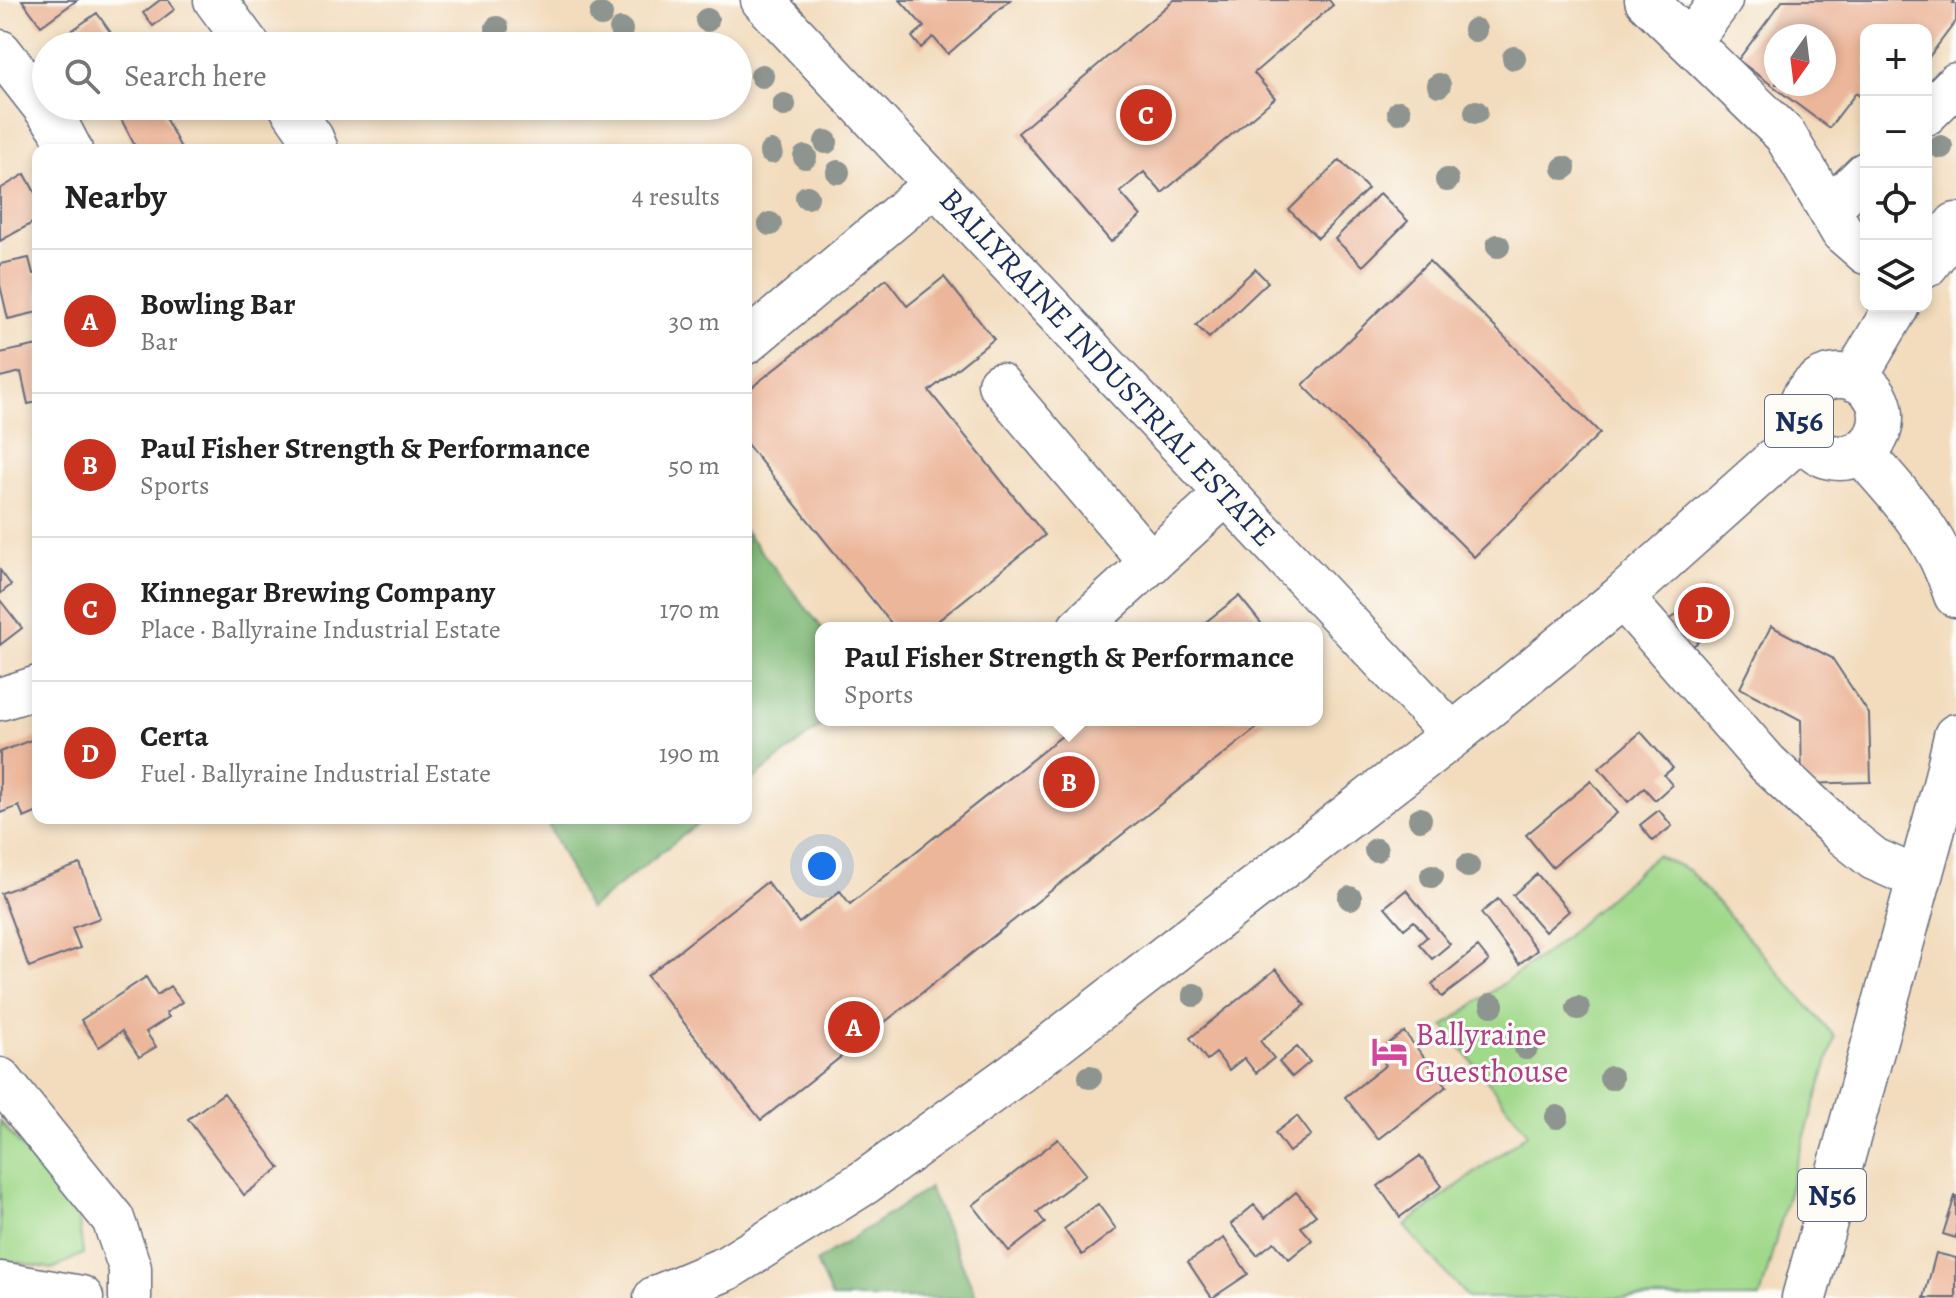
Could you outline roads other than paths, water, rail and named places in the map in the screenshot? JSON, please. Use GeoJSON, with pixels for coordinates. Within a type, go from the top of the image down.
{"type":"FeatureCollection","features":[{"type":"Feature","properties":{"kind":"main road"},"geometry":{"type":"LineString","coordinates":[[1932,257],[1956,225]]}},
{"type":"Feature","properties":{"kind":"main road","name":"N56"},"geometry":{"type":"LineString","coordinates":[[1854,379],[1893,312]]}},
{"type":"Feature","properties":{"kind":"main road","name":"N56"},"geometry":{"type":"LineString","coordinates":[[1841,376],[1866,385],[1880,407],[1881,420],[1871,444],[1849,457],[1835,458],[1822,454],[1811,447],[1803,435],[1799,422],[1805,396],[1814,385],[1827,379],[1841,376]]}},
{"type":"Feature","properties":{"kind":"main road"},"geometry":{"type":"LineString","coordinates":[[656,1298],[727,1268],[865,1182],[1016,1073],[1453,735],[1622,597],[1803,435]]}},
{"type":"Feature","properties":{"kind":"main road","name":"N56"},"geometry":{"type":"LineString","coordinates":[[1861,452],[1906,502],[1942,555],[1956,592]]}},
{"type":"Feature","properties":{"kind":"main road","name":"N56"},"geometry":{"type":"LineString","coordinates":[[1804,1298],[1956,736]]}},
{"type":"Feature","properties":{"kind":"main road"},"geometry":{"type":"LineString","coordinates":[[0,1284],[81,1298]]}},
{"type":"Feature","properties":{"kind":"street"},"geometry":{"type":"LineString","coordinates":[[215,0],[239,32]]}},
{"type":"Feature","properties":{"kind":"street","name":"BALLYRAINE INDUSTRIAL ESTATE"},"geometry":{"type":"LineString","coordinates":[[762,0],[1453,735]]}},
{"type":"Feature","properties":{"kind":"street"},"geometry":{"type":"LineString","coordinates":[[1646,0],[1785,135],[1842,232],[1860,248]]}},
{"type":"Feature","properties":{"kind":"street"},"geometry":{"type":"LineString","coordinates":[[1690,42],[1721,0]]}},
{"type":"Feature","properties":{"kind":"street"},"geometry":{"type":"LineString","coordinates":[[0,51],[32,92]]}},
{"type":"Feature","properties":{"kind":"street"},"geometry":{"type":"LineString","coordinates":[[1932,108],[1956,84]]}},
{"type":"Feature","properties":{"kind":"street"},"geometry":{"type":"LineString","coordinates":[[54,120],[68,144]]}},
{"type":"Feature","properties":{"kind":"street"},"geometry":{"type":"LineString","coordinates":[[300,120],[314,144]]}},
{"type":"Feature","properties":{"kind":"street"},"geometry":{"type":"LineString","coordinates":[[1829,209],[1860,179]]}},
{"type":"Feature","properties":{"kind":"street"},"geometry":{"type":"LineString","coordinates":[[752,338],[935,184]]}},
{"type":"Feature","properties":{"kind":"street"},"geometry":{"type":"LineString","coordinates":[[999,384],[1151,563]]}},
{"type":"Feature","properties":{"kind":"street"},"geometry":{"type":"LineString","coordinates":[[1086,622],[1226,494]]}},
{"type":"Feature","properties":{"kind":"street"},"geometry":{"type":"LineString","coordinates":[[1622,597],[1767,763],[1874,859],[1919,879]]}},
{"type":"Feature","properties":{"kind":"street"},"geometry":{"type":"LineString","coordinates":[[0,699],[32,689]]}},
{"type":"Feature","properties":{"kind":"street"},"geometry":{"type":"LineString","coordinates":[[0,1079],[113,1219],[130,1268],[130,1298]]}},
{"type":"Feature","properties":{"kind":"place","name":"Kinnegar Brewing Company"},"geometry":{"type":"Point","coordinates":[1146,115]}},
{"type":"Feature","properties":{"kind":"place","name":"Certa"},"geometry":{"type":"Point","coordinates":[1704,613]}},
{"type":"Feature","properties":{"kind":"place","name":"Paul Fisher Strength & Performance"},"geometry":{"type":"Point","coordinates":[1069,782]}},
{"type":"Feature","properties":{"kind":"place","name":"Bowling Bar"},"geometry":{"type":"Point","coordinates":[854,1027]}},
{"type":"Feature","properties":{"kind":"place","name":"Ballyraine Guesthouse"},"geometry":{"type":"Point","coordinates":[1389,1052]}}]}
